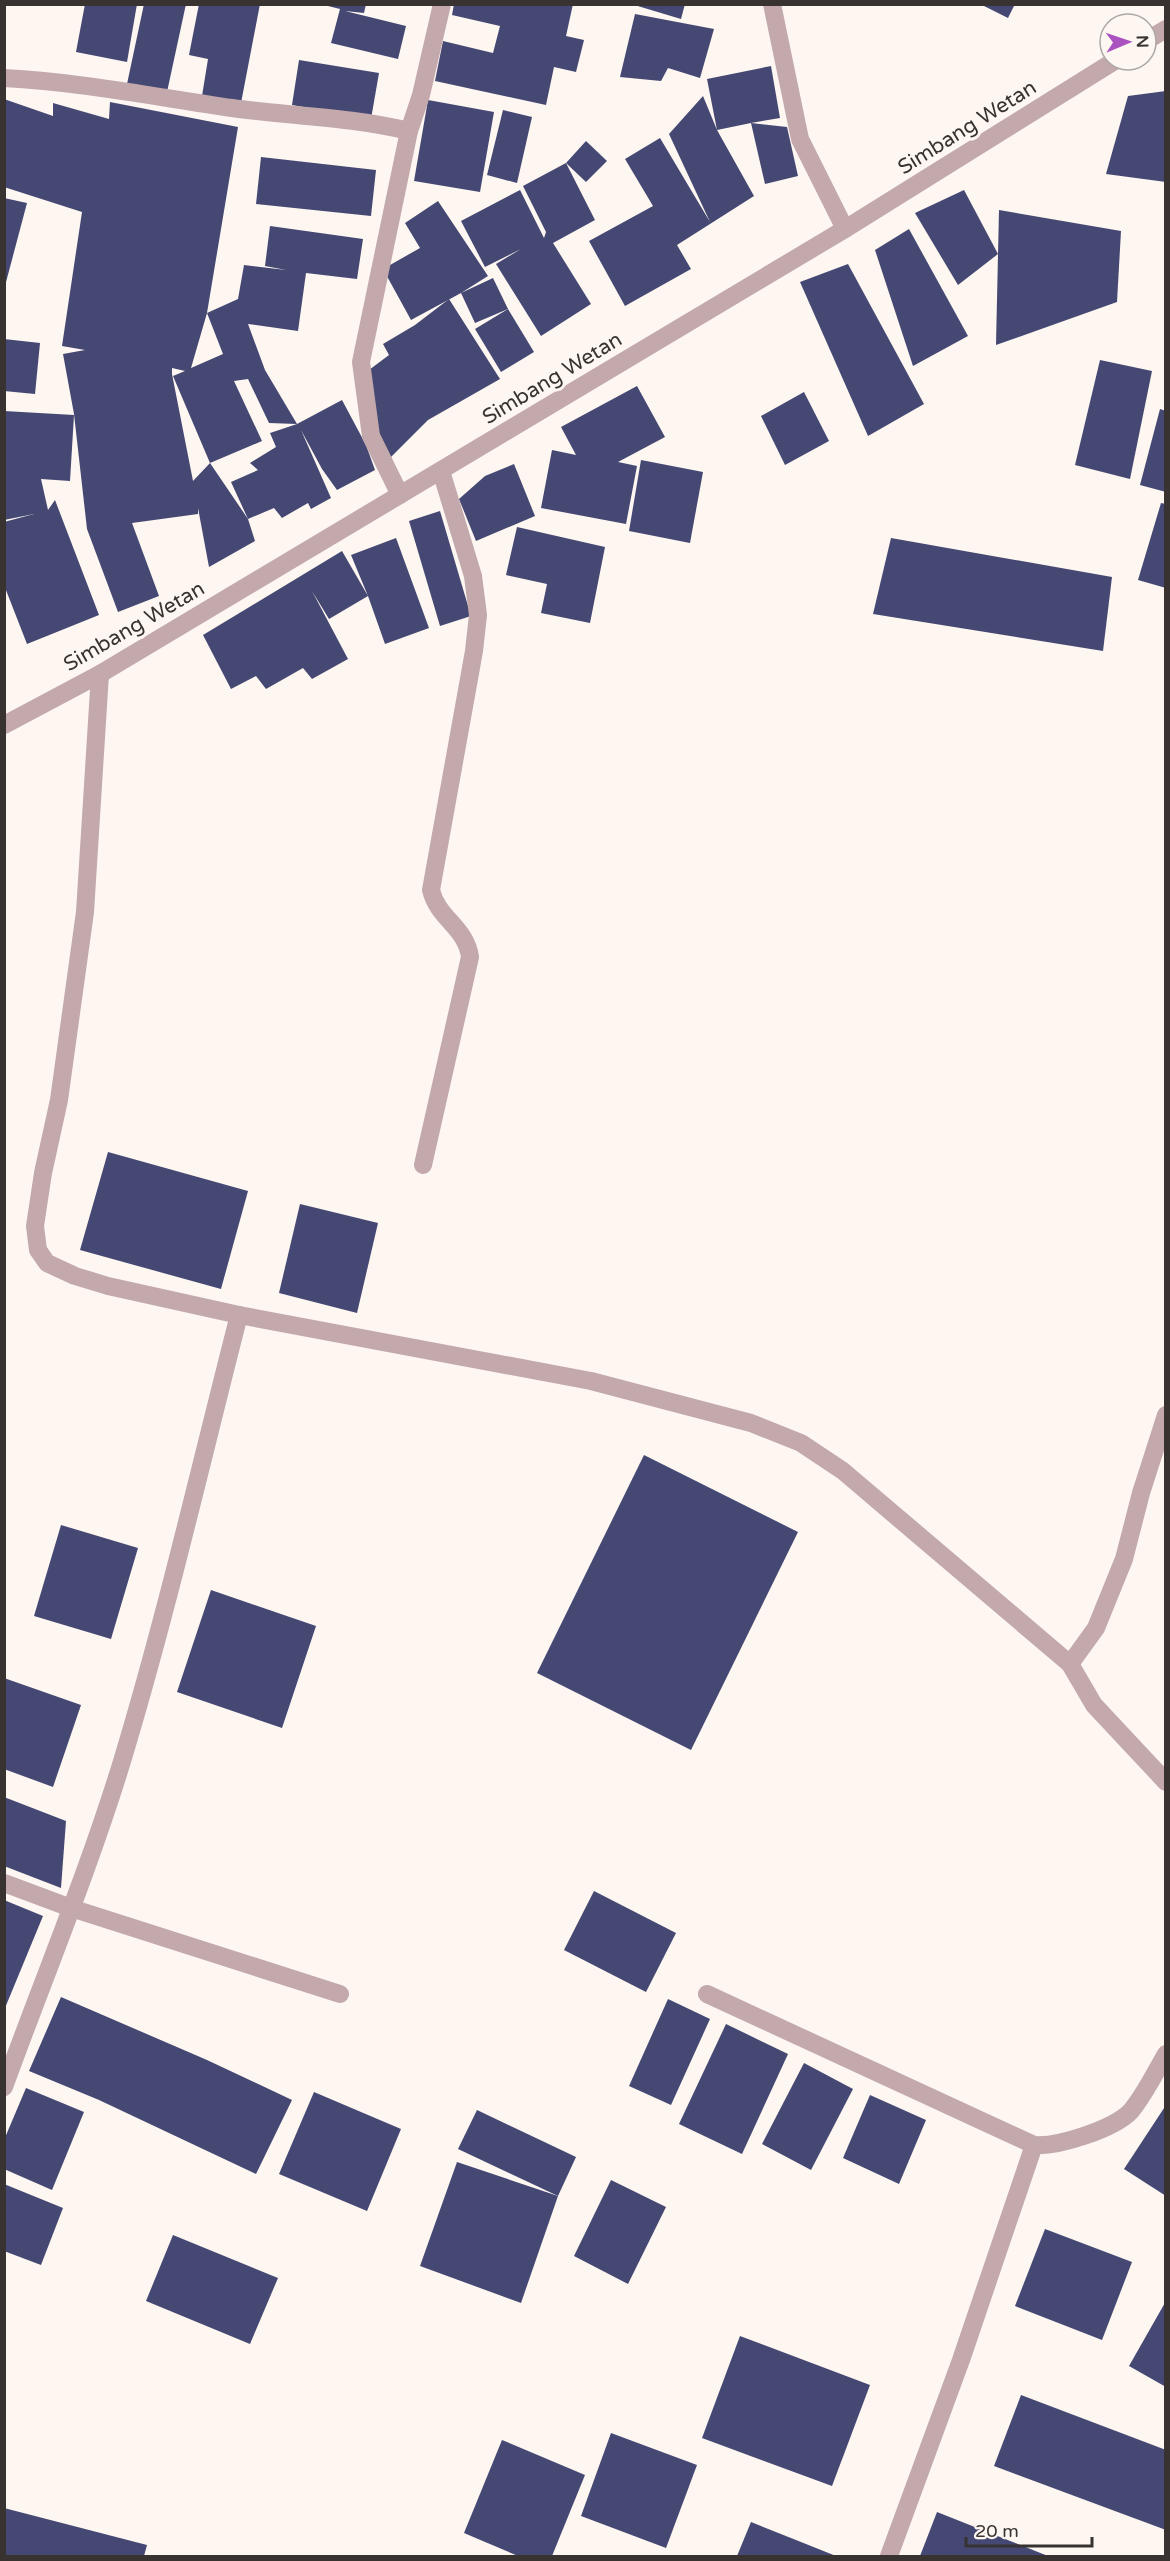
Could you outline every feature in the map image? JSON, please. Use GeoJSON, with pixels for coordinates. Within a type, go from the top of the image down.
{"type":"FeatureCollection","features":[{"type":"Feature","properties":{"kind":"street"},"geometry":{"type":"LineString","coordinates":[[400,495],[371,436],[362,362],[409,130],[421,94],[442,4]]}},
{"type":"Feature","properties":{"kind":"street"},"geometry":{"type":"LineString","coordinates":[[772,4],[800,138],[845,229]]}},
{"type":"Feature","properties":{"kind":"street","name":"Simbang Wetan"},"geometry":{"type":"LineString","coordinates":[[4,725],[100,674],[441,471],[845,229],[1098,71]]}},
{"type":"Feature","properties":{"kind":"street"},"geometry":{"type":"LineString","coordinates":[[4,78],[97,87],[233,108],[380,124],[409,130]]}},
{"type":"Feature","properties":{"kind":"street"},"geometry":{"type":"LineString","coordinates":[[423,1165],[470,957],[468,945],[462,933],[434,902],[431,890],[474,651],[478,615],[473,576],[441,471]]}},
{"type":"Feature","properties":{"kind":"street"},"geometry":{"type":"LineString","coordinates":[[100,674],[84,912],[59,1100],[43,1173],[35,1226],[38,1250],[47,1263],[75,1276],[108,1286],[239,1315],[591,1381],[751,1423],[801,1443],[843,1471],[1070,1664],[1094,1705],[1166,1782]]}},
{"type":"Feature","properties":{"kind":"street"},"geometry":{"type":"LineString","coordinates":[[4,2087],[94,1848],[123,1757],[185,1531],[239,1315]]}},
{"type":"Feature","properties":{"kind":"street"},"geometry":{"type":"LineString","coordinates":[[1070,1664],[1096,1628],[1124,1559],[1141,1493],[1166,1415]]}},
{"type":"Feature","properties":{"kind":"street"},"geometry":{"type":"LineString","coordinates":[[4,1883],[71,1908],[339,1994]]}},
{"type":"Feature","properties":{"kind":"street"},"geometry":{"type":"LineString","coordinates":[[707,1994],[1034,2145],[1082,2136],[1130,2112],[1166,2054]]}},
{"type":"Feature","properties":{"kind":"street"},"geometry":{"type":"LineString","coordinates":[[889,2556],[958,2371],[1034,2145]]}},
{"type":"Feature","properties":{"kind":"building"},"geometry":{"type":"Polygon","coordinates":[[[85,4],[137,4],[127,62],[76,52],[85,4]]]}},
{"type":"Feature","properties":{"kind":"building"},"geometry":{"type":"Polygon","coordinates":[[[144,4],[186,4],[167,92],[127,84],[144,4]]]}},
{"type":"Feature","properties":{"kind":"building"},"geometry":{"type":"Polygon","coordinates":[[[199,4],[260,4],[241,103],[202,96],[208,59],[189,55],[199,4]]]}},
{"type":"Feature","properties":{"kind":"building"},"geometry":{"type":"Polygon","coordinates":[[[320,4],[366,4],[364,13],[345,11],[406,26],[398,59],[331,43],[340,9],[320,4]]]}},
{"type":"Feature","properties":{"kind":"building"},"geometry":{"type":"Polygon","coordinates":[[[454,4],[573,4],[566,36],[584,40],[576,72],[554,67],[546,105],[435,81],[443,41],[493,53],[500,26],[452,15],[454,4]]]}},
{"type":"Feature","properties":{"kind":"building"},"geometry":{"type":"Polygon","coordinates":[[[631,4],[685,4],[681,19],[631,4]]]}},
{"type":"Feature","properties":{"kind":"building"},"geometry":{"type":"Polygon","coordinates":[[[980,4],[1015,4],[1008,18],[980,4]]]}},
{"type":"Feature","properties":{"kind":"building"},"geometry":{"type":"Polygon","coordinates":[[[635,14],[714,29],[700,78],[668,68],[661,81],[620,77],[635,14]]]}},
{"type":"Feature","properties":{"kind":"building"},"geometry":{"type":"Polygon","coordinates":[[[299,60],[379,73],[371,119],[292,105],[299,60]]]}},
{"type":"Feature","properties":{"kind":"building"},"geometry":{"type":"Polygon","coordinates":[[[771,66],[780,118],[717,130],[707,79],[771,66]]]}},
{"type":"Feature","properties":{"kind":"building"},"geometry":{"type":"Polygon","coordinates":[[[1166,91],[1166,182],[1106,174],[1128,96],[1166,91]]]}},
{"type":"Feature","properties":{"kind":"building"},"geometry":{"type":"Polygon","coordinates":[[[703,96],[717,130],[754,196],[677,245],[691,269],[625,306],[589,241],[653,206],[625,159],[660,138],[710,222],[669,134],[703,96]]]}},
{"type":"Feature","properties":{"kind":"building"},"geometry":{"type":"Polygon","coordinates":[[[4,99],[53,116],[53,103],[109,119],[110,102],[238,127],[207,313],[238,299],[244,265],[286,270],[265,266],[270,226],[363,239],[357,279],[306,273],[298,331],[248,324],[265,370],[297,424],[269,423],[248,379],[234,381],[262,441],[210,463],[248,519],[255,541],[209,567],[198,508],[198,514],[132,523],[159,596],[118,612],[87,529],[74,414],[63,354],[85,350],[62,346],[82,212],[4,187],[4,99]],[[207,313],[191,368],[223,354],[207,313]],[[172,368],[172,374],[193,481],[210,463],[173,376],[185,371],[172,368]]]}},
{"type":"Feature","properties":{"kind":"building"},"geometry":{"type":"Polygon","coordinates":[[[428,100],[494,112],[480,192],[414,181],[428,100]]]}},
{"type":"Feature","properties":{"kind":"building"},"geometry":{"type":"Polygon","coordinates":[[[503,110],[532,117],[517,183],[487,175],[503,110]]]}},
{"type":"Feature","properties":{"kind":"building"},"geometry":{"type":"Polygon","coordinates":[[[751,123],[787,127],[798,176],[765,184],[751,123]]]}},
{"type":"Feature","properties":{"kind":"building"},"geometry":{"type":"Polygon","coordinates":[[[586,141],[607,161],[586,182],[566,163],[586,141]]]}},
{"type":"Feature","properties":{"kind":"building"},"geometry":{"type":"Polygon","coordinates":[[[261,157],[376,170],[371,216],[256,204],[261,157]]]}},
{"type":"Feature","properties":{"kind":"building"},"geometry":{"type":"Polygon","coordinates":[[[566,163],[595,220],[553,243],[591,304],[541,336],[496,264],[521,249],[485,267],[461,221],[520,190],[544,238],[546,232],[523,186],[566,163]]]}},
{"type":"Feature","properties":{"kind":"building"},"geometry":{"type":"Polygon","coordinates":[[[964,190],[998,254],[958,285],[915,213],[964,190]]]}},
{"type":"Feature","properties":{"kind":"building"},"geometry":{"type":"Polygon","coordinates":[[[4,198],[27,203],[5,286],[4,286],[4,198]]]}},
{"type":"Feature","properties":{"kind":"building"},"geometry":{"type":"Polygon","coordinates":[[[438,201],[488,276],[411,320],[383,269],[420,248],[405,223],[438,201]]]}},
{"type":"Feature","properties":{"kind":"building"},"geometry":{"type":"Polygon","coordinates":[[[999,210],[1121,231],[1117,302],[996,345],[999,210]]]}},
{"type":"Feature","properties":{"kind":"building"},"geometry":{"type":"Polygon","coordinates":[[[909,229],[968,336],[913,366],[875,250],[909,229]]]}},
{"type":"Feature","properties":{"kind":"building"},"geometry":{"type":"Polygon","coordinates":[[[848,264],[924,404],[868,436],[800,282],[848,264]]]}},
{"type":"Feature","properties":{"kind":"building"},"geometry":{"type":"Polygon","coordinates":[[[493,278],[508,309],[475,323],[461,293],[493,278]]]}},
{"type":"Feature","properties":{"kind":"building"},"geometry":{"type":"Polygon","coordinates":[[[449,299],[500,379],[428,420],[391,457],[377,429],[369,370],[389,355],[383,344],[415,325],[449,299]]]}},
{"type":"Feature","properties":{"kind":"building"},"geometry":{"type":"Polygon","coordinates":[[[508,309],[534,352],[501,372],[475,329],[508,309]]]}},
{"type":"Feature","properties":{"kind":"building"},"geometry":{"type":"Polygon","coordinates":[[[4,339],[40,343],[35,394],[4,391],[4,339]]]}},
{"type":"Feature","properties":{"kind":"building"},"geometry":{"type":"Polygon","coordinates":[[[1100,360],[1152,371],[1130,479],[1075,465],[1100,360]]]}},
{"type":"Feature","properties":{"kind":"building"},"geometry":{"type":"Polygon","coordinates":[[[637,386],[665,437],[618,462],[637,466],[626,524],[541,508],[552,450],[576,455],[561,427],[637,386]]]}},
{"type":"Feature","properties":{"kind":"building"},"geometry":{"type":"Polygon","coordinates":[[[804,392],[829,441],[785,465],[761,416],[804,392]]]}},
{"type":"Feature","properties":{"kind":"building"},"geometry":{"type":"Polygon","coordinates":[[[342,400],[366,445],[375,470],[337,490],[322,469],[301,430],[331,498],[311,509],[308,503],[282,518],[274,508],[248,519],[231,482],[258,470],[250,463],[276,447],[270,433],[297,424],[342,400]]]}},
{"type":"Feature","properties":{"kind":"building"},"geometry":{"type":"Polygon","coordinates":[[[1160,409],[1166,411],[1166,492],[1140,485],[1160,409]]]}},
{"type":"Feature","properties":{"kind":"building"},"geometry":{"type":"Polygon","coordinates":[[[4,411],[74,415],[70,481],[41,479],[48,510],[55,500],[99,615],[27,644],[4,585],[4,522],[34,514],[4,520],[4,411]]]}},
{"type":"Feature","properties":{"kind":"building"},"geometry":{"type":"Polygon","coordinates":[[[641,460],[703,472],[690,543],[629,531],[641,460]]]}},
{"type":"Feature","properties":{"kind":"building"},"geometry":{"type":"Polygon","coordinates":[[[514,464],[535,516],[476,541],[459,499],[485,476],[514,464]]]}},
{"type":"Feature","properties":{"kind":"building"},"geometry":{"type":"Polygon","coordinates":[[[1161,503],[1166,504],[1166,588],[1138,580],[1161,503]]]}},
{"type":"Feature","properties":{"kind":"building"},"geometry":{"type":"Polygon","coordinates":[[[440,511],[471,616],[440,626],[409,521],[440,511]]]}},
{"type":"Feature","properties":{"kind":"building"},"geometry":{"type":"Polygon","coordinates":[[[517,527],[605,547],[590,623],[541,613],[547,584],[506,575],[517,527]]]}},
{"type":"Feature","properties":{"kind":"building"},"geometry":{"type":"Polygon","coordinates":[[[396,538],[429,628],[385,644],[351,555],[396,538]]]}},
{"type":"Feature","properties":{"kind":"building"},"geometry":{"type":"Polygon","coordinates":[[[891,538],[1112,577],[1103,651],[873,614],[891,538]]]}},
{"type":"Feature","properties":{"kind":"building"},"geometry":{"type":"Polygon","coordinates":[[[342,551],[368,596],[329,619],[312,591],[348,659],[312,679],[303,668],[266,689],[256,676],[231,689],[203,635],[342,551]]]}},
{"type":"Feature","properties":{"kind":"building"},"geometry":{"type":"Polygon","coordinates":[[[108,1152],[248,1191],[221,1289],[80,1250],[108,1152]]]}},
{"type":"Feature","properties":{"kind":"building"},"geometry":{"type":"Polygon","coordinates":[[[300,1204],[378,1223],[357,1313],[279,1293],[300,1204]]]}},
{"type":"Feature","properties":{"kind":"building"},"geometry":{"type":"Polygon","coordinates":[[[644,1455],[798,1532],[691,1750],[537,1673],[644,1455]]]}},
{"type":"Feature","properties":{"kind":"building"},"geometry":{"type":"Polygon","coordinates":[[[61,1525],[138,1548],[111,1639],[34,1616],[61,1525]]]}},
{"type":"Feature","properties":{"kind":"building"},"geometry":{"type":"Polygon","coordinates":[[[211,1590],[316,1626],[282,1728],[177,1692],[211,1590]]]}},
{"type":"Feature","properties":{"kind":"building"},"geometry":{"type":"Polygon","coordinates":[[[4,1678],[81,1705],[53,1787],[4,1769],[4,1678]]]}},
{"type":"Feature","properties":{"kind":"building"},"geometry":{"type":"Polygon","coordinates":[[[4,1797],[66,1821],[61,1888],[4,1866],[4,1797]]]}},
{"type":"Feature","properties":{"kind":"building"},"geometry":{"type":"Polygon","coordinates":[[[594,1891],[676,1933],[646,1992],[564,1950],[594,1891]]]}},
{"type":"Feature","properties":{"kind":"building"},"geometry":{"type":"Polygon","coordinates":[[[4,1900],[43,1916],[5,2008],[4,2008],[4,1900]]]}},
{"type":"Feature","properties":{"kind":"building"},"geometry":{"type":"Polygon","coordinates":[[[61,1997],[207,2060],[292,2100],[256,2174],[99,2100],[29,2071],[61,1997]]]}},
{"type":"Feature","properties":{"kind":"building"},"geometry":{"type":"Polygon","coordinates":[[[668,1999],[710,2019],[671,2105],[629,2086],[668,1999]]]}},
{"type":"Feature","properties":{"kind":"building"},"geometry":{"type":"Polygon","coordinates":[[[726,2024],[788,2054],[742,2154],[679,2124],[726,2024]]]}},
{"type":"Feature","properties":{"kind":"building"},"geometry":{"type":"Polygon","coordinates":[[[804,2063],[853,2089],[811,2170],[762,2144],[804,2063]]]}},
{"type":"Feature","properties":{"kind":"building"},"geometry":{"type":"Polygon","coordinates":[[[26,2088],[84,2112],[52,2190],[4,2169],[4,2140],[26,2088]]]}},
{"type":"Feature","properties":{"kind":"building"},"geometry":{"type":"Polygon","coordinates":[[[314,2092],[401,2129],[367,2211],[279,2174],[314,2092]]]}},
{"type":"Feature","properties":{"kind":"building"},"geometry":{"type":"Polygon","coordinates":[[[870,2095],[926,2120],[899,2184],[843,2158],[870,2095]]]}},
{"type":"Feature","properties":{"kind":"building"},"geometry":{"type":"Polygon","coordinates":[[[1166,2105],[1166,2196],[1124,2169],[1166,2105]]]}},
{"type":"Feature","properties":{"kind":"building"},"geometry":{"type":"Polygon","coordinates":[[[477,2110],[576,2157],[558,2196],[458,2149],[477,2110]]]}},
{"type":"Feature","properties":{"kind":"building"},"geometry":{"type":"Polygon","coordinates":[[[457,2162],[558,2196],[521,2303],[420,2266],[457,2162]]]}},
{"type":"Feature","properties":{"kind":"building"},"geometry":{"type":"Polygon","coordinates":[[[611,2180],[666,2207],[628,2284],[574,2256],[611,2180]]]}},
{"type":"Feature","properties":{"kind":"building"},"geometry":{"type":"Polygon","coordinates":[[[4,2184],[63,2208],[41,2265],[4,2251],[4,2184]]]}},
{"type":"Feature","properties":{"kind":"building"},"geometry":{"type":"Polygon","coordinates":[[[1045,2229],[1132,2262],[1102,2340],[1015,2306],[1045,2229]]]}},
{"type":"Feature","properties":{"kind":"building"},"geometry":{"type":"Polygon","coordinates":[[[173,2235],[278,2278],[250,2344],[146,2301],[173,2235]]]}},
{"type":"Feature","properties":{"kind":"building"},"geometry":{"type":"Polygon","coordinates":[[[1166,2301],[1166,2387],[1129,2366],[1166,2301]]]}},
{"type":"Feature","properties":{"kind":"building"},"geometry":{"type":"Polygon","coordinates":[[[740,2336],[870,2385],[832,2486],[702,2438],[740,2336]]]}},
{"type":"Feature","properties":{"kind":"building"},"geometry":{"type":"Polygon","coordinates":[[[1021,2395],[1166,2450],[1166,2530],[994,2466],[1021,2395]]]}},
{"type":"Feature","properties":{"kind":"building"},"geometry":{"type":"Polygon","coordinates":[[[611,2433],[697,2465],[666,2548],[581,2516],[611,2433]]]}},
{"type":"Feature","properties":{"kind":"building"},"geometry":{"type":"Polygon","coordinates":[[[502,2440],[585,2475],[552,2556],[518,2556],[464,2533],[502,2440]]]}},
{"type":"Feature","properties":{"kind":"building"},"geometry":{"type":"Polygon","coordinates":[[[4,2508],[147,2545],[144,2556],[4,2556],[4,2508]]]}},
{"type":"Feature","properties":{"kind":"building"},"geometry":{"type":"Polygon","coordinates":[[[937,2512],[1048,2556],[920,2556],[937,2512]]]}},
{"type":"Feature","properties":{"kind":"building"},"geometry":{"type":"Polygon","coordinates":[[[751,2522],[836,2556],[737,2556],[751,2522]]]}}]}
